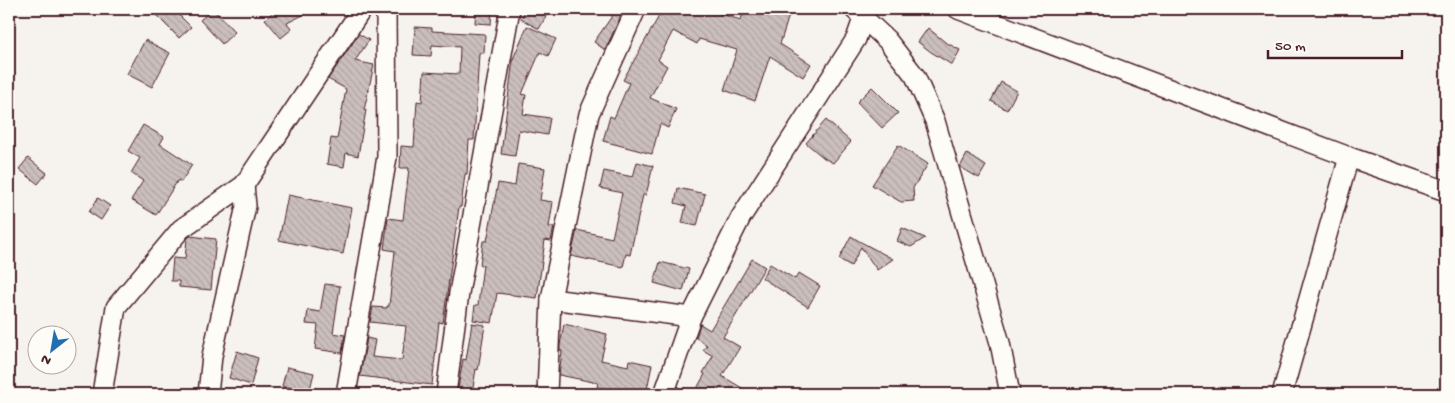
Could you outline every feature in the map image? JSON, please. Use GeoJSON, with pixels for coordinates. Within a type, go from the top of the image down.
{"type":"FeatureCollection","features":[{"type":"Feature","properties":{"kind":"street"},"geometry":{"type":"LineString","coordinates":[[102,394],[116,307],[181,229],[244,185],[362,9]]}},
{"type":"Feature","properties":{"kind":"street"},"geometry":{"type":"LineString","coordinates":[[346,394],[387,157],[386,9]]}},
{"type":"Feature","properties":{"kind":"street"},"geometry":{"type":"LineString","coordinates":[[446,394],[459,292],[510,9]]}},
{"type":"Feature","properties":{"kind":"street"},"geometry":{"type":"LineString","coordinates":[[546,394],[551,299],[589,114],[636,9]]}},
{"type":"Feature","properties":{"kind":"street"},"geometry":{"type":"LineString","coordinates":[[958,9],[1446,192]]}},
{"type":"Feature","properties":{"kind":"street"},"geometry":{"type":"LineString","coordinates":[[664,394],[691,317],[741,217],[856,39],[859,14]]}},
{"type":"Feature","properties":{"kind":"street"},"geometry":{"type":"LineString","coordinates":[[859,14],[887,40],[915,76],[935,121],[1000,343],[1010,394]]}},
{"type":"Feature","properties":{"kind":"street"},"geometry":{"type":"LineString","coordinates":[[1282,394],[1349,157]]}},
{"type":"Feature","properties":{"kind":"street"},"geometry":{"type":"LineString","coordinates":[[208,394],[212,356],[246,206],[244,185]]}},
{"type":"Feature","properties":{"kind":"street"},"geometry":{"type":"LineString","coordinates":[[551,299],[691,317]]}},
{"type":"Feature","properties":{"kind":"building"},"geometry":{"type":"Polygon","coordinates":[[[150,9],[173,9],[191,27],[179,38],[150,9]]]}},
{"type":"Feature","properties":{"kind":"building"},"geometry":{"type":"Polygon","coordinates":[[[213,9],[235,32],[222,44],[200,20],[213,9]]]}},
{"type":"Feature","properties":{"kind":"building"},"geometry":{"type":"Polygon","coordinates":[[[277,9],[315,9],[287,23],[292,29],[281,38],[265,19],[277,9]]]}},
{"type":"Feature","properties":{"kind":"building"},"geometry":{"type":"Polygon","coordinates":[[[476,9],[492,9],[491,24],[475,23],[476,9]]]}},
{"type":"Feature","properties":{"kind":"building"},"geometry":{"type":"Polygon","coordinates":[[[526,9],[550,9],[539,29],[521,19],[526,9]]]}},
{"type":"Feature","properties":{"kind":"building"},"geometry":{"type":"Polygon","coordinates":[[[617,9],[620,9],[620,18],[605,50],[594,42],[617,9]]]}},
{"type":"Feature","properties":{"kind":"building"},"geometry":{"type":"Polygon","coordinates":[[[663,9],[703,9],[741,20],[744,9],[791,9],[780,44],[811,64],[803,77],[770,56],[755,101],[724,90],[737,50],[699,39],[697,44],[673,31],[658,60],[667,66],[650,98],[676,109],[668,128],[660,124],[652,154],[603,141],[610,116],[614,118],[629,83],[623,80],[663,9]]]}},
{"type":"Feature","properties":{"kind":"building"},"geometry":{"type":"Polygon","coordinates":[[[527,26],[556,39],[548,56],[540,52],[522,94],[526,95],[523,114],[550,118],[547,135],[519,130],[515,156],[501,154],[513,59],[527,26]]]}},
{"type":"Feature","properties":{"kind":"building"},"geometry":{"type":"Polygon","coordinates":[[[415,27],[432,28],[432,31],[485,34],[484,53],[479,53],[474,140],[469,140],[467,174],[465,174],[461,207],[459,207],[443,323],[439,322],[432,385],[360,376],[367,338],[375,340],[372,357],[402,360],[406,326],[370,322],[373,307],[387,308],[389,306],[395,251],[384,249],[388,218],[403,220],[409,168],[400,168],[401,146],[414,147],[417,101],[422,102],[424,72],[459,74],[460,47],[432,45],[431,56],[413,55],[415,27]]]}},
{"type":"Feature","properties":{"kind":"building"},"geometry":{"type":"Polygon","coordinates":[[[928,28],[945,42],[960,50],[952,65],[918,42],[928,28]]]}},
{"type":"Feature","properties":{"kind":"building"},"geometry":{"type":"Polygon","coordinates":[[[359,34],[369,40],[355,61],[374,65],[364,110],[366,110],[358,156],[346,153],[344,167],[327,164],[331,138],[337,139],[346,89],[328,79],[359,34]]]}},
{"type":"Feature","properties":{"kind":"building"},"geometry":{"type":"Polygon","coordinates":[[[145,40],[170,53],[152,87],[127,74],[145,40]]]}},
{"type":"Feature","properties":{"kind":"building"},"geometry":{"type":"Polygon","coordinates":[[[1001,82],[1017,91],[1007,110],[991,101],[1001,82]]]}},
{"type":"Feature","properties":{"kind":"building"},"geometry":{"type":"Polygon","coordinates":[[[872,87],[898,113],[882,128],[857,102],[872,87]]]}},
{"type":"Feature","properties":{"kind":"building"},"geometry":{"type":"Polygon","coordinates":[[[826,120],[851,142],[833,163],[806,143],[826,120]]]}},
{"type":"Feature","properties":{"kind":"building"},"geometry":{"type":"Polygon","coordinates":[[[143,125],[164,137],[160,144],[192,165],[181,182],[178,180],[156,215],[131,200],[143,181],[131,173],[140,158],[128,151],[143,125]]]}},
{"type":"Feature","properties":{"kind":"building"},"geometry":{"type":"Polygon","coordinates":[[[898,145],[928,164],[913,188],[914,201],[901,202],[872,185],[898,145]]]}},
{"type":"Feature","properties":{"kind":"building"},"geometry":{"type":"Polygon","coordinates":[[[967,154],[986,166],[979,178],[960,167],[967,154]]]}},
{"type":"Feature","properties":{"kind":"building"},"geometry":{"type":"Polygon","coordinates":[[[28,158],[47,173],[38,184],[19,169],[28,158]]]}},
{"type":"Feature","properties":{"kind":"building"},"geometry":{"type":"Polygon","coordinates":[[[637,162],[653,166],[646,195],[643,195],[630,255],[626,254],[623,267],[571,256],[577,230],[612,238],[622,193],[600,188],[604,171],[633,177],[637,162]]]}},
{"type":"Feature","properties":{"kind":"building"},"geometry":{"type":"Polygon","coordinates":[[[518,164],[545,168],[540,200],[553,202],[549,227],[554,227],[551,241],[545,240],[537,298],[497,293],[492,323],[473,320],[475,305],[478,305],[483,265],[480,265],[483,241],[487,241],[498,183],[515,186],[518,164]]]}},
{"type":"Feature","properties":{"kind":"building"},"geometry":{"type":"Polygon","coordinates":[[[678,188],[705,194],[697,226],[682,223],[686,206],[675,203],[678,188]]]}},
{"type":"Feature","properties":{"kind":"building"},"geometry":{"type":"Polygon","coordinates":[[[288,195],[352,208],[343,254],[279,240],[288,195]]]}},
{"type":"Feature","properties":{"kind":"building"},"geometry":{"type":"Polygon","coordinates":[[[98,198],[110,206],[101,220],[89,212],[98,198]]]}},
{"type":"Feature","properties":{"kind":"building"},"geometry":{"type":"Polygon","coordinates":[[[902,228],[925,238],[911,247],[897,241],[902,228]]]}},
{"type":"Feature","properties":{"kind":"building"},"geometry":{"type":"Polygon","coordinates":[[[190,236],[216,239],[211,290],[179,287],[179,281],[171,281],[173,258],[185,259],[187,239],[190,236]]]}},
{"type":"Feature","properties":{"kind":"building"},"geometry":{"type":"Polygon","coordinates":[[[851,236],[893,259],[877,270],[861,247],[851,266],[839,259],[851,236]]]}},
{"type":"Feature","properties":{"kind":"building"},"geometry":{"type":"Polygon","coordinates":[[[752,259],[765,267],[723,337],[740,347],[722,376],[752,394],[694,394],[713,356],[703,350],[707,345],[696,338],[700,324],[710,330],[752,259]]]}},
{"type":"Feature","properties":{"kind":"building"},"geometry":{"type":"Polygon","coordinates":[[[660,262],[689,269],[683,291],[654,283],[660,262]]]}},
{"type":"Feature","properties":{"kind":"building"},"geometry":{"type":"Polygon","coordinates":[[[770,264],[795,279],[799,273],[820,286],[808,307],[762,278],[770,264]]]}},
{"type":"Feature","properties":{"kind":"building"},"geometry":{"type":"Polygon","coordinates":[[[325,284],[340,286],[333,333],[345,335],[342,353],[315,349],[318,325],[306,324],[308,310],[320,312],[325,284]]]}},
{"type":"Feature","properties":{"kind":"building"},"geometry":{"type":"Polygon","coordinates":[[[472,323],[485,325],[478,370],[476,369],[472,394],[457,394],[463,359],[466,360],[472,323]]]}},
{"type":"Feature","properties":{"kind":"building"},"geometry":{"type":"Polygon","coordinates":[[[564,324],[607,334],[601,360],[628,366],[629,360],[652,365],[646,394],[631,394],[597,387],[598,383],[559,375],[562,351],[560,350],[560,345],[564,324]]]}},
{"type":"Feature","properties":{"kind":"building"},"geometry":{"type":"Polygon","coordinates":[[[237,351],[258,358],[251,385],[229,378],[237,351]]]}},
{"type":"Feature","properties":{"kind":"building"},"geometry":{"type":"Polygon","coordinates":[[[287,367],[314,373],[309,393],[282,386],[287,367]]]}}]}
